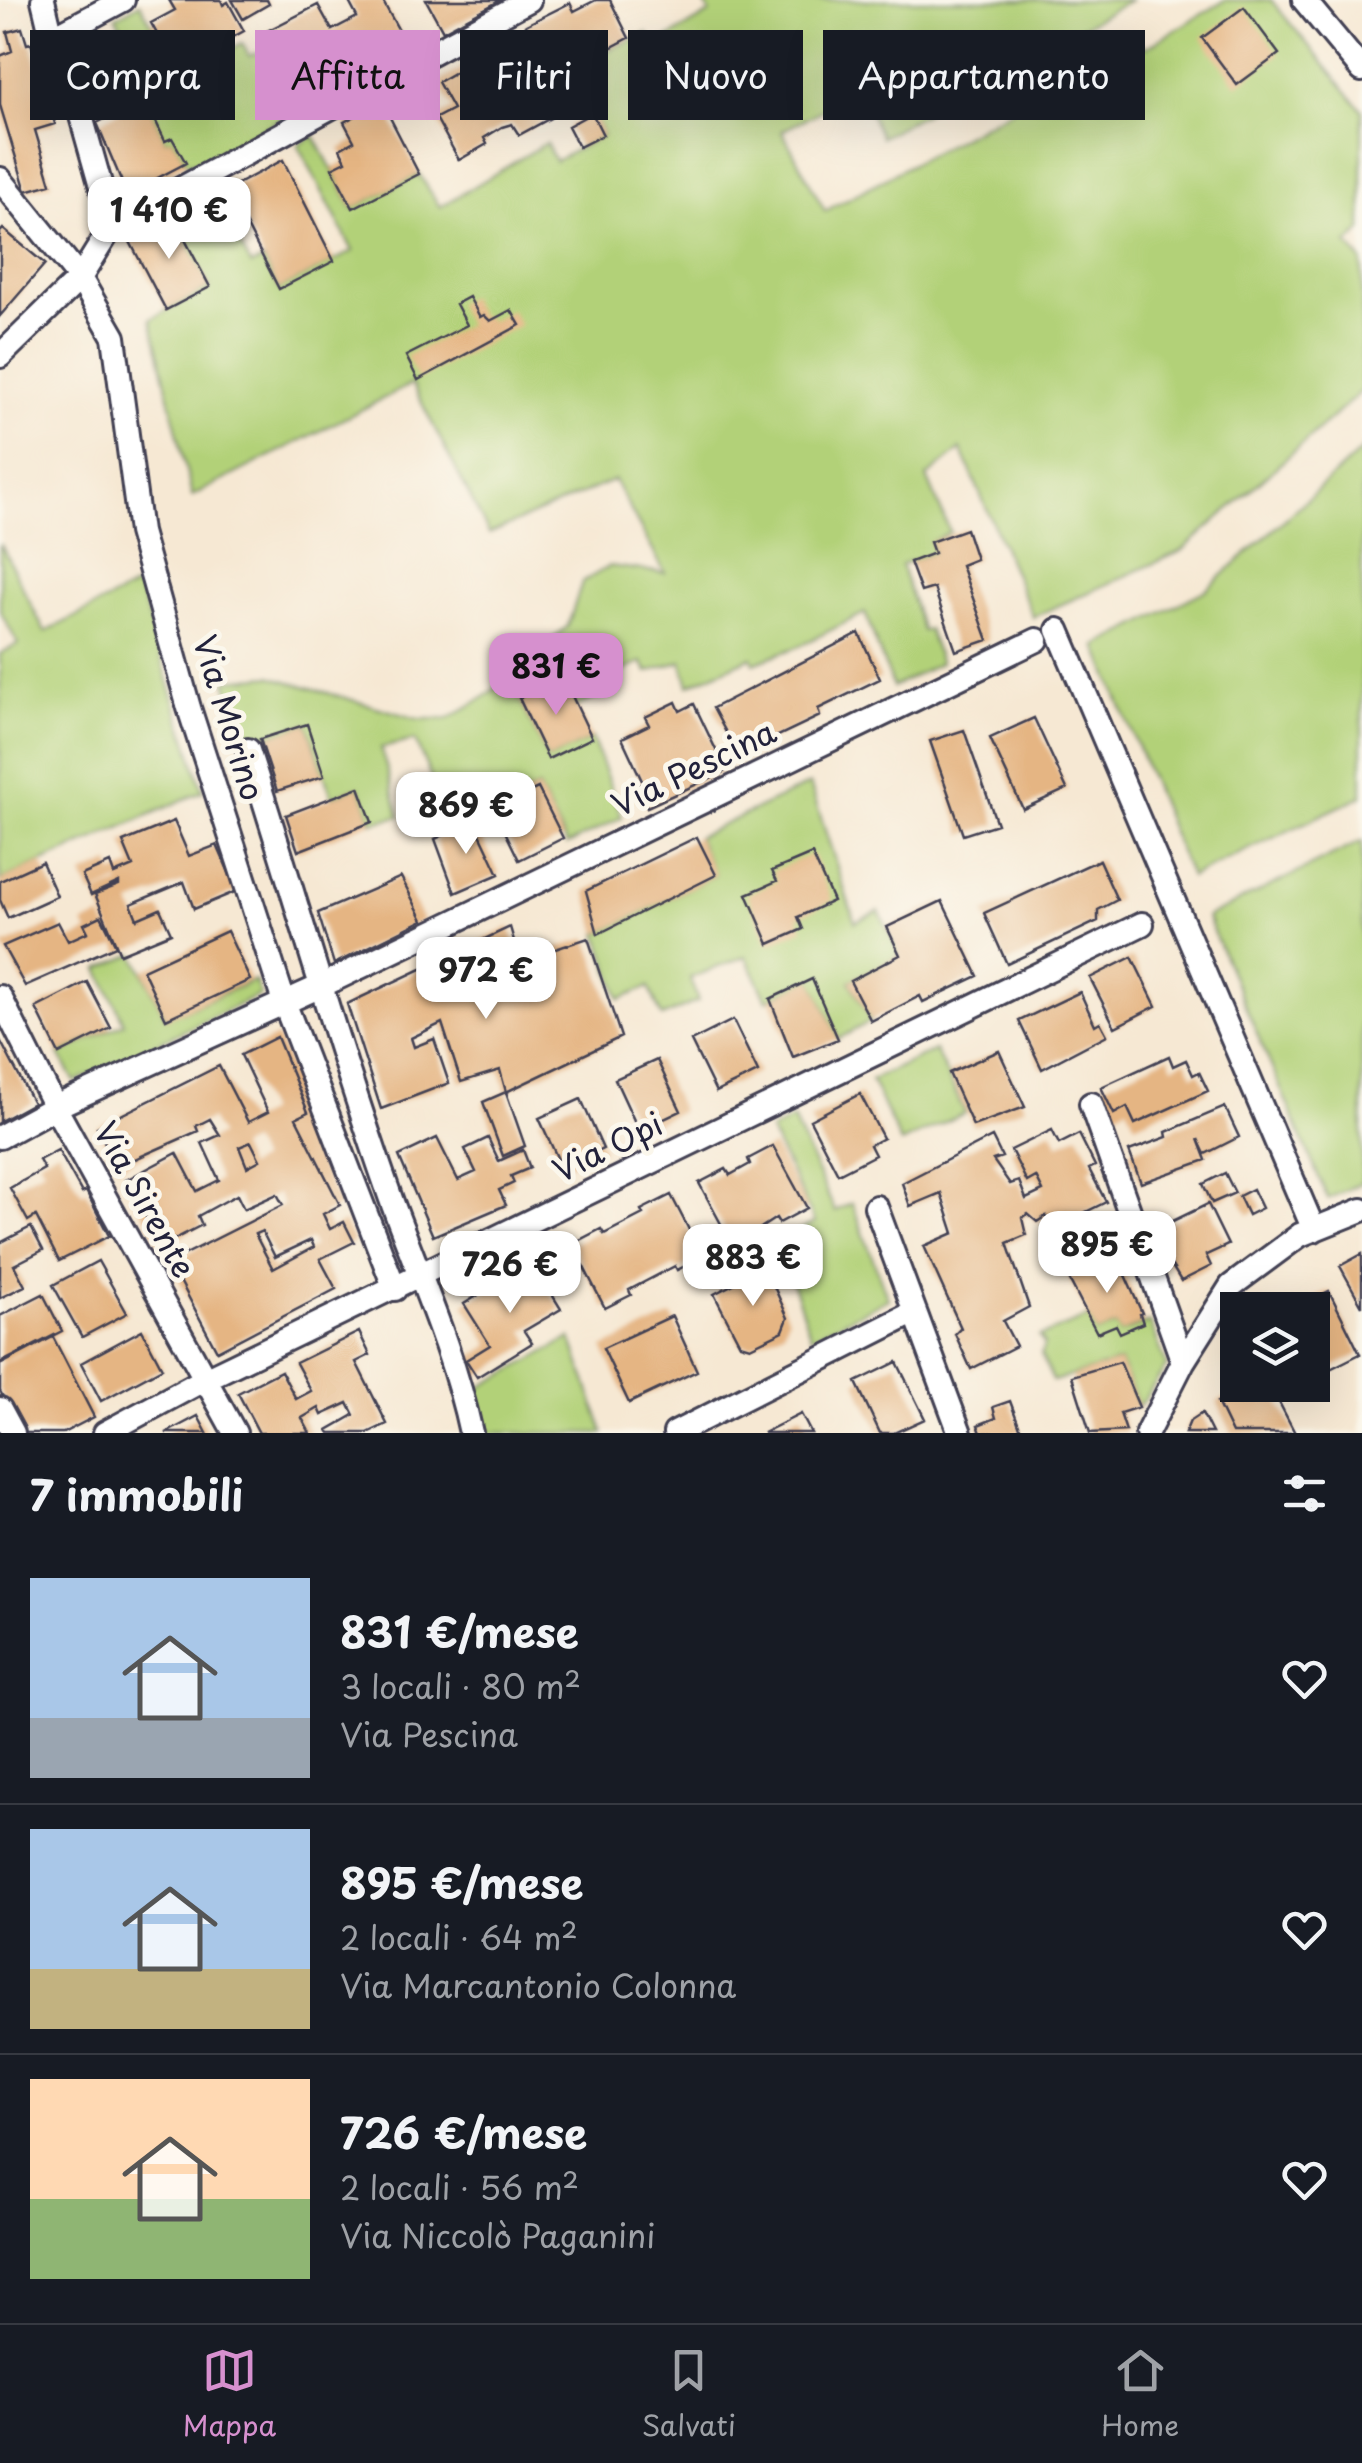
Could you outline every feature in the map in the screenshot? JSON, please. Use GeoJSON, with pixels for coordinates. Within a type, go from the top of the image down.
{"type":"FeatureCollection","features":[{"type":"Feature","properties":{"kind":"street"},"geometry":{"type":"LineString","coordinates":[[43,0],[50,30]]}},
{"type":"Feature","properties":{"kind":"street"},"geometry":{"type":"LineString","coordinates":[[67,30],[123,0]]}},
{"type":"Feature","properties":{"kind":"street"},"geometry":{"type":"LineString","coordinates":[[0,356],[80,278],[112,226],[529,0]]}},
{"type":"Feature","properties":{"kind":"street"},"geometry":{"type":"LineString","coordinates":[[1304,0],[1362,70]]}},
{"type":"Feature","properties":{"kind":"street"},"geometry":{"type":"LineString","coordinates":[[82,120],[112,226]]}},
{"type":"Feature","properties":{"kind":"street","name":"Via Morino"},"geometry":{"type":"LineString","coordinates":[[0,179],[80,278],[114,337],[140,532],[189,708],[284,1002],[395,1289]]}},
{"type":"Feature","properties":{"kind":"street","name":"Via Pescina"},"geometry":{"type":"LineString","coordinates":[[0,1137],[55,1107],[322,985],[1048,635],[1314,1230]]}},
{"type":"Feature","properties":{"kind":"street"},"geometry":{"type":"LineString","coordinates":[[248,750],[393,1203],[422,1275],[470,1433]]}},
{"type":"Feature","properties":{"kind":"street","name":"Via Opi"},"geometry":{"type":"LineString","coordinates":[[105,1433],[207,1378],[1142,924]]}},
{"type":"Feature","properties":{"kind":"street","name":"Via Sirente"},"geometry":{"type":"LineString","coordinates":[[0,997],[55,1107],[235,1433]]}},
{"type":"Feature","properties":{"kind":"street"},"geometry":{"type":"LineString","coordinates":[[1091,1104],[1184,1362]]}},
{"type":"Feature","properties":{"kind":"street"},"geometry":{"type":"LineString","coordinates":[[876,1206],[960,1433]]}},
{"type":"Feature","properties":{"kind":"street"},"geometry":{"type":"LineString","coordinates":[[1147,1433],[1184,1362],[1231,1286],[1300,1235],[1362,1210]]}},
{"type":"Feature","properties":{"kind":"street"},"geometry":{"type":"LineString","coordinates":[[675,1433],[916,1312]]}},
{"type":"Feature","properties":{"kind":"street"},"geometry":{"type":"LineString","coordinates":[[0,1409],[13,1433]]}},
{"type":"Feature","properties":{"kind":"green space"},"geometry":{"type":"Polygon","coordinates":[[[703,0],[1131,0],[1076,30],[823,30],[823,110],[782,131],[825,211],[993,120],[1145,120],[1145,48],[1226,0],[1271,0],[1362,110],[1362,231],[1348,244],[1362,261],[1362,391],[1182,551],[1033,617],[961,449],[927,477],[950,532],[931,542],[934,553],[901,565],[922,631],[928,629],[940,663],[893,687],[865,613],[797,647],[754,663],[752,657],[689,685],[682,661],[648,672],[642,662],[606,679],[610,692],[577,706],[563,677],[519,698],[548,759],[592,738],[622,817],[567,845],[538,788],[494,809],[485,788],[442,803],[415,740],[381,748],[400,816],[372,822],[359,787],[332,797],[307,724],[260,739],[241,736],[226,680],[270,676],[418,719],[448,719],[486,696],[568,626],[582,582],[610,566],[665,573],[614,480],[489,534],[412,384],[192,496],[151,319],[210,287],[171,213],[211,192],[251,265],[264,260],[279,289],[353,251],[298,145],[314,136],[353,208],[419,174],[440,207],[546,143],[555,161],[603,135],[595,120],[608,120],[608,50],[628,41],[628,120],[803,120],[803,30],[682,30],[710,13],[703,0]]]}},
{"type":"Feature","properties":{"kind":"green space"},"geometry":{"type":"Polygon","coordinates":[[[140,3],[155,30],[123,30],[116,17],[140,3]]]}},
{"type":"Feature","properties":{"kind":"green space"},"geometry":{"type":"Polygon","coordinates":[[[242,43],[249,56],[255,54],[255,120],[279,120],[204,163],[186,163],[172,139],[165,141],[155,120],[235,120],[235,47],[242,43]]]}},
{"type":"Feature","properties":{"kind":"green space"},"geometry":{"type":"Polygon","coordinates":[[[873,120],[912,120],[881,137],[873,120]]]}},
{"type":"Feature","properties":{"kind":"green space"},"geometry":{"type":"Polygon","coordinates":[[[1362,450],[1362,796],[1190,877],[1097,646],[1206,590],[1362,450]]]}},
{"type":"Feature","properties":{"kind":"green space"},"geometry":{"type":"Polygon","coordinates":[[[0,543],[45,632],[138,585],[203,791],[0,881],[0,654],[18,644],[0,611],[0,543]]]}},
{"type":"Feature","properties":{"kind":"green space"},"geometry":{"type":"Polygon","coordinates":[[[810,784],[855,922],[879,911],[900,955],[850,981],[871,1021],[838,1039],[812,980],[767,1000],[746,956],[690,978],[698,1001],[662,1017],[649,987],[620,999],[598,934],[715,875],[697,837],[810,784]]]}},
{"type":"Feature","properties":{"kind":"green space"},"geometry":{"type":"Polygon","coordinates":[[[1362,841],[1362,1182],[1328,1199],[1207,917],[1362,841]]]}},
{"type":"Feature","properties":{"kind":"green space"},"geometry":{"type":"Polygon","coordinates":[[[134,954],[166,1018],[255,980],[260,995],[75,1082],[59,1054],[124,1023],[99,969],[134,954]]]}},
{"type":"Feature","properties":{"kind":"green space"},"geometry":{"type":"Polygon","coordinates":[[[935,1050],[965,1113],[901,1143],[871,1080],[935,1050]]]}},
{"type":"Feature","properties":{"kind":"green space"},"geometry":{"type":"Polygon","coordinates":[[[793,1119],[835,1211],[852,1203],[888,1299],[811,1337],[778,1241],[815,1222],[770,1131],[793,1119]]]}},
{"type":"Feature","properties":{"kind":"green space"},"geometry":{"type":"Polygon","coordinates":[[[1089,1317],[1097,1333],[1116,1325],[1120,1333],[1150,1322],[1167,1366],[1139,1407],[1120,1362],[1053,1381],[1041,1355],[1044,1344],[1039,1337],[1089,1317]]]}},
{"type":"Feature","properties":{"kind":"green space"},"geometry":{"type":"Polygon","coordinates":[[[571,1338],[604,1433],[488,1433],[474,1391],[571,1338]]]}},
{"type":"Feature","properties":{"kind":"building"},"geometry":{"type":"Polygon","coordinates":[[[169,0],[221,0],[223,5],[228,2],[244,31],[235,36],[235,30],[155,30],[151,23],[175,10],[169,0]]]}},
{"type":"Feature","properties":{"kind":"building"},"geometry":{"type":"Polygon","coordinates":[[[232,0],[267,0],[269,4],[243,19],[232,0]]]}},
{"type":"Feature","properties":{"kind":"building"},"geometry":{"type":"Polygon","coordinates":[[[348,0],[382,0],[399,30],[332,30],[357,17],[348,0]]]}},
{"type":"Feature","properties":{"kind":"building"},"geometry":{"type":"Polygon","coordinates":[[[426,0],[501,0],[443,31],[426,0]]]}},
{"type":"Feature","properties":{"kind":"building"},"geometry":{"type":"Polygon","coordinates":[[[596,0],[610,0],[628,39],[608,49],[608,30],[529,30],[526,25],[570,3],[574,11],[596,0]]]}},
{"type":"Feature","properties":{"kind":"building"},"geometry":{"type":"Polygon","coordinates":[[[318,5],[332,30],[269,30],[318,5]]]}},
{"type":"Feature","properties":{"kind":"building"},"geometry":{"type":"Polygon","coordinates":[[[1244,7],[1279,54],[1237,85],[1202,38],[1244,7]]]}},
{"type":"Feature","properties":{"kind":"building"},"geometry":{"type":"Polygon","coordinates":[[[22,28],[27,44],[30,43],[30,120],[54,120],[55,124],[35,130],[51,184],[26,191],[0,105],[0,56],[12,51],[7,32],[22,28]]]}},
{"type":"Feature","properties":{"kind":"building"},"geometry":{"type":"Polygon","coordinates":[[[460,69],[460,120],[547,120],[519,135],[512,124],[502,127],[484,138],[487,144],[459,160],[437,120],[453,109],[440,81],[460,69]]]}},
{"type":"Feature","properties":{"kind":"building"},"geometry":{"type":"Polygon","coordinates":[[[155,120],[165,141],[172,138],[186,163],[127,194],[97,123],[155,120]]]}},
{"type":"Feature","properties":{"kind":"building"},"geometry":{"type":"Polygon","coordinates":[[[391,120],[419,174],[353,208],[332,168],[346,161],[340,149],[354,141],[344,122],[391,120]]]}},
{"type":"Feature","properties":{"kind":"building"},"geometry":{"type":"Polygon","coordinates":[[[579,120],[596,120],[603,135],[579,147],[568,126],[579,120]]]}},
{"type":"Feature","properties":{"kind":"building"},"geometry":{"type":"Polygon","coordinates":[[[283,160],[334,261],[279,289],[228,189],[283,160]]]}},
{"type":"Feature","properties":{"kind":"building"},"geometry":{"type":"Polygon","coordinates":[[[171,213],[210,287],[166,310],[127,236],[171,213]]]}},
{"type":"Feature","properties":{"kind":"building"},"geometry":{"type":"Polygon","coordinates":[[[3,229],[45,264],[0,316],[0,232],[3,229]]]}},
{"type":"Feature","properties":{"kind":"building"},"geometry":{"type":"Polygon","coordinates":[[[469,297],[480,317],[484,315],[490,321],[511,310],[520,325],[418,380],[406,356],[467,325],[456,304],[469,297]]]}},
{"type":"Feature","properties":{"kind":"building"},"geometry":{"type":"Polygon","coordinates":[[[966,529],[976,559],[961,565],[988,640],[956,651],[934,588],[921,592],[910,562],[934,553],[930,542],[966,529]]]}},
{"type":"Feature","properties":{"kind":"building"},"geometry":{"type":"Polygon","coordinates":[[[859,633],[880,679],[818,709],[820,716],[738,755],[713,708],[859,633]]]}},
{"type":"Feature","properties":{"kind":"building"},"geometry":{"type":"Polygon","coordinates":[[[563,677],[592,738],[548,759],[519,698],[563,677]]]}},
{"type":"Feature","properties":{"kind":"building"},"geometry":{"type":"Polygon","coordinates":[[[676,702],[680,711],[694,704],[726,771],[647,807],[637,786],[643,783],[622,738],[649,725],[645,717],[676,702]]]}},
{"type":"Feature","properties":{"kind":"building"},"geometry":{"type":"Polygon","coordinates":[[[1034,718],[1067,789],[1023,809],[990,738],[1034,718]]]}},
{"type":"Feature","properties":{"kind":"building"},"geometry":{"type":"Polygon","coordinates":[[[307,724],[324,776],[277,791],[260,739],[307,724]]]}},
{"type":"Feature","properties":{"kind":"building"},"geometry":{"type":"Polygon","coordinates":[[[964,730],[997,824],[963,835],[930,741],[964,730]]]}},
{"type":"Feature","properties":{"kind":"building"},"geometry":{"type":"Polygon","coordinates":[[[359,787],[372,822],[298,851],[286,815],[359,787]]]}},
{"type":"Feature","properties":{"kind":"building"},"geometry":{"type":"Polygon","coordinates":[[[538,788],[563,838],[519,860],[494,809],[538,788]]]}},
{"type":"Feature","properties":{"kind":"building"},"geometry":{"type":"Polygon","coordinates":[[[174,821],[189,856],[217,845],[237,891],[194,909],[184,882],[131,904],[137,919],[160,909],[171,933],[120,954],[95,894],[119,882],[91,895],[82,875],[110,863],[114,874],[133,866],[123,842],[174,821]]]}},
{"type":"Feature","properties":{"kind":"building"},"geometry":{"type":"Polygon","coordinates":[[[474,821],[499,874],[455,893],[435,839],[474,821]]]}},
{"type":"Feature","properties":{"kind":"building"},"geometry":{"type":"Polygon","coordinates":[[[697,837],[716,875],[598,934],[586,891],[697,837]]]}},
{"type":"Feature","properties":{"kind":"building"},"geometry":{"type":"Polygon","coordinates":[[[812,854],[833,901],[798,917],[803,929],[769,944],[747,894],[777,881],[772,871],[812,854]]]}},
{"type":"Feature","properties":{"kind":"building"},"geometry":{"type":"Polygon","coordinates":[[[1099,860],[1117,900],[1098,910],[1098,921],[1007,964],[984,913],[1099,860]]]}},
{"type":"Feature","properties":{"kind":"building"},"geometry":{"type":"Polygon","coordinates":[[[42,862],[57,896],[8,918],[0,900],[0,881],[42,862]]]}},
{"type":"Feature","properties":{"kind":"building"},"geometry":{"type":"Polygon","coordinates":[[[401,877],[423,920],[334,964],[318,913],[401,877]]]}},
{"type":"Feature","properties":{"kind":"building"},"geometry":{"type":"Polygon","coordinates":[[[942,901],[978,976],[923,1002],[920,996],[871,1021],[850,981],[900,955],[887,927],[942,901]]]}},
{"type":"Feature","properties":{"kind":"building"},"geometry":{"type":"Polygon","coordinates":[[[101,916],[116,946],[25,986],[3,946],[58,922],[68,941],[88,932],[84,924],[101,916]]]}},
{"type":"Feature","properties":{"kind":"building"},"geometry":{"type":"Polygon","coordinates":[[[510,927],[520,961],[588,938],[621,1037],[506,1092],[500,1070],[461,1082],[442,1023],[411,1038],[414,1047],[434,1039],[449,1083],[381,1109],[347,1004],[510,927]]]}},
{"type":"Feature","properties":{"kind":"building"},"geometry":{"type":"Polygon","coordinates":[[[227,931],[250,980],[166,1019],[143,970],[227,931]]]}},
{"type":"Feature","properties":{"kind":"building"},"geometry":{"type":"Polygon","coordinates":[[[1132,957],[1156,1006],[1115,1027],[1090,978],[1132,957]]]}},
{"type":"Feature","properties":{"kind":"building"},"geometry":{"type":"Polygon","coordinates":[[[812,979],[838,1039],[793,1057],[770,999],[812,979]]]}},
{"type":"Feature","properties":{"kind":"building"},"geometry":{"type":"Polygon","coordinates":[[[87,982],[111,1028],[59,1054],[36,1008],[87,982]]]}},
{"type":"Feature","properties":{"kind":"building"},"geometry":{"type":"Polygon","coordinates":[[[1080,992],[1095,1025],[1100,1022],[1107,1035],[1042,1069],[1019,1021],[1080,992]]]}},
{"type":"Feature","properties":{"kind":"building"},"geometry":{"type":"Polygon","coordinates":[[[733,1020],[758,1072],[716,1092],[691,1041],[733,1020]]]}},
{"type":"Feature","properties":{"kind":"building"},"geometry":{"type":"Polygon","coordinates":[[[277,1037],[308,1112],[296,1118],[340,1205],[323,1214],[330,1229],[344,1222],[354,1242],[320,1259],[336,1289],[217,1351],[170,1262],[283,1205],[277,1194],[244,1209],[237,1195],[198,1216],[202,1225],[161,1246],[126,1180],[177,1153],[197,1191],[219,1180],[202,1143],[220,1135],[210,1119],[196,1126],[198,1131],[117,1167],[97,1127],[219,1066],[248,1122],[268,1112],[241,1055],[277,1037]],[[251,1142],[239,1147],[247,1167],[260,1160],[251,1142]],[[262,1231],[255,1234],[273,1269],[314,1247],[311,1240],[275,1257],[262,1231]]]}},
{"type":"Feature","properties":{"kind":"building"},"geometry":{"type":"Polygon","coordinates":[[[0,1040],[33,1103],[0,1121],[0,1040]]]}},
{"type":"Feature","properties":{"kind":"building"},"geometry":{"type":"Polygon","coordinates":[[[999,1051],[1025,1107],[973,1126],[949,1073],[999,1051]]]}},
{"type":"Feature","properties":{"kind":"building"},"geometry":{"type":"Polygon","coordinates":[[[1169,1056],[1173,1066],[1186,1060],[1193,1075],[1199,1072],[1208,1091],[1135,1124],[1127,1107],[1114,1114],[1101,1087],[1169,1056]]]}},
{"type":"Feature","properties":{"kind":"building"},"geometry":{"type":"Polygon","coordinates":[[[657,1060],[681,1111],[639,1131],[615,1079],[657,1060]]]}},
{"type":"Feature","properties":{"kind":"building"},"geometry":{"type":"Polygon","coordinates":[[[506,1092],[525,1146],[503,1156],[483,1102],[506,1092]]]}},
{"type":"Feature","properties":{"kind":"building"},"geometry":{"type":"Polygon","coordinates":[[[860,1094],[883,1138],[870,1145],[875,1155],[838,1174],[810,1120],[860,1094]]]}},
{"type":"Feature","properties":{"kind":"building"},"geometry":{"type":"Polygon","coordinates":[[[581,1099],[603,1149],[562,1168],[539,1118],[581,1099]]]}},
{"type":"Feature","properties":{"kind":"building"},"geometry":{"type":"Polygon","coordinates":[[[1225,1107],[1239,1137],[1205,1154],[1198,1139],[1206,1160],[1141,1183],[1129,1151],[1167,1137],[1166,1132],[1225,1107]]]}},
{"type":"Feature","properties":{"kind":"building"},"geometry":{"type":"Polygon","coordinates":[[[1052,1130],[1059,1144],[1079,1134],[1095,1166],[1089,1169],[1106,1202],[1053,1228],[1046,1216],[1037,1222],[1028,1214],[1022,1218],[1026,1235],[1007,1243],[1029,1307],[1003,1321],[1016,1346],[971,1369],[955,1334],[961,1328],[924,1246],[954,1233],[941,1193],[910,1206],[902,1183],[992,1137],[1002,1157],[993,1160],[1010,1184],[1019,1181],[1026,1199],[1043,1191],[1036,1177],[1027,1182],[1011,1150],[1052,1130]]]}},
{"type":"Feature","properties":{"kind":"building"},"geometry":{"type":"Polygon","coordinates":[[[437,1138],[458,1180],[476,1172],[465,1149],[488,1138],[499,1161],[523,1150],[530,1168],[511,1176],[514,1183],[499,1190],[506,1205],[433,1236],[399,1156],[437,1138]]]}},
{"type":"Feature","properties":{"kind":"building"},"geometry":{"type":"Polygon","coordinates":[[[773,1146],[807,1208],[779,1223],[776,1218],[733,1246],[699,1183],[726,1169],[730,1175],[750,1164],[748,1159],[773,1146]]]}},
{"type":"Feature","properties":{"kind":"building"},"geometry":{"type":"Polygon","coordinates":[[[58,1150],[82,1193],[86,1191],[109,1236],[59,1261],[36,1216],[28,1221],[10,1188],[44,1169],[39,1160],[58,1150]]]}},
{"type":"Feature","properties":{"kind":"building"},"geometry":{"type":"Polygon","coordinates":[[[1225,1173],[1235,1193],[1212,1203],[1203,1184],[1225,1173]]]}},
{"type":"Feature","properties":{"kind":"building"},"geometry":{"type":"Polygon","coordinates":[[[1253,1189],[1262,1208],[1248,1215],[1239,1196],[1253,1189]]]}},
{"type":"Feature","properties":{"kind":"building"},"geometry":{"type":"Polygon","coordinates":[[[671,1195],[703,1257],[677,1270],[675,1266],[629,1290],[631,1295],[605,1308],[572,1244],[601,1229],[604,1234],[671,1195]]]}},
{"type":"Feature","properties":{"kind":"building"},"geometry":{"type":"Polygon","coordinates":[[[1208,1204],[1228,1245],[1206,1255],[1211,1266],[1181,1281],[1164,1253],[1167,1251],[1158,1228],[1208,1204]]]}},
{"type":"Feature","properties":{"kind":"building"},"geometry":{"type":"Polygon","coordinates":[[[31,1227],[43,1250],[14,1265],[25,1286],[0,1298],[0,1243],[31,1227]]]}},
{"type":"Feature","properties":{"kind":"building"},"geometry":{"type":"Polygon","coordinates":[[[1362,1254],[1362,1306],[1340,1266],[1362,1254]]]}},
{"type":"Feature","properties":{"kind":"building"},"geometry":{"type":"Polygon","coordinates":[[[1116,1255],[1143,1323],[1120,1333],[1116,1325],[1097,1333],[1068,1277],[1116,1255]]]}},
{"type":"Feature","properties":{"kind":"building"},"geometry":{"type":"Polygon","coordinates":[[[98,1261],[127,1313],[82,1337],[53,1285],[98,1261]]]}},
{"type":"Feature","properties":{"kind":"building"},"geometry":{"type":"Polygon","coordinates":[[[532,1262],[561,1309],[524,1331],[532,1343],[477,1377],[466,1360],[490,1345],[464,1304],[532,1262]]]}},
{"type":"Feature","properties":{"kind":"building"},"geometry":{"type":"Polygon","coordinates":[[[759,1271],[768,1273],[788,1318],[783,1331],[750,1347],[740,1344],[714,1294],[759,1271]]]}},
{"type":"Feature","properties":{"kind":"building"},"geometry":{"type":"Polygon","coordinates":[[[1330,1293],[1360,1354],[1330,1369],[1330,1293]]]}},
{"type":"Feature","properties":{"kind":"building"},"geometry":{"type":"Polygon","coordinates":[[[43,1294],[62,1331],[0,1363],[0,1316],[43,1294]]]}},
{"type":"Feature","properties":{"kind":"building"},"geometry":{"type":"Polygon","coordinates":[[[672,1316],[697,1371],[629,1403],[603,1348],[672,1316]]]}},
{"type":"Feature","properties":{"kind":"building"},"geometry":{"type":"Polygon","coordinates":[[[142,1330],[162,1368],[101,1401],[81,1363],[142,1330]]]}},
{"type":"Feature","properties":{"kind":"building"},"geometry":{"type":"Polygon","coordinates":[[[359,1332],[370,1355],[356,1362],[387,1424],[368,1433],[330,1433],[328,1430],[354,1415],[348,1403],[322,1415],[319,1408],[302,1418],[310,1433],[259,1433],[238,1393],[281,1371],[296,1399],[311,1391],[296,1363],[359,1332]]]}},
{"type":"Feature","properties":{"kind":"building"},"geometry":{"type":"Polygon","coordinates":[[[53,1337],[94,1417],[63,1433],[22,1433],[0,1391],[0,1365],[53,1337]]]}},
{"type":"Feature","properties":{"kind":"building"},"geometry":{"type":"Polygon","coordinates":[[[897,1362],[925,1419],[894,1433],[880,1433],[856,1382],[897,1362]]]}},
{"type":"Feature","properties":{"kind":"building"},"geometry":{"type":"Polygon","coordinates":[[[1120,1362],[1139,1407],[1120,1413],[1126,1431],[1090,1433],[1072,1376],[1120,1362]]]}},
{"type":"Feature","properties":{"kind":"building"},"geometry":{"type":"Polygon","coordinates":[[[1010,1401],[1022,1433],[981,1433],[978,1425],[996,1418],[993,1407],[1010,1401]]]}},
{"type":"Feature","properties":{"kind":"building"},"geometry":{"type":"Polygon","coordinates":[[[1217,1402],[1279,1402],[1295,1433],[1232,1433],[1217,1402]]]}},
{"type":"Feature","properties":{"kind":"building"},"geometry":{"type":"Polygon","coordinates":[[[1202,1413],[1212,1433],[1185,1433],[1190,1421],[1202,1413]]]}},
{"type":"Feature","properties":{"kind":"building"},"geometry":{"type":"Polygon","coordinates":[[[801,1414],[811,1433],[763,1433],[801,1414]]]}},
{"type":"Feature","properties":{"kind":"building"},"geometry":{"type":"Polygon","coordinates":[[[198,1416],[207,1433],[166,1433],[198,1416]]]}}]}
